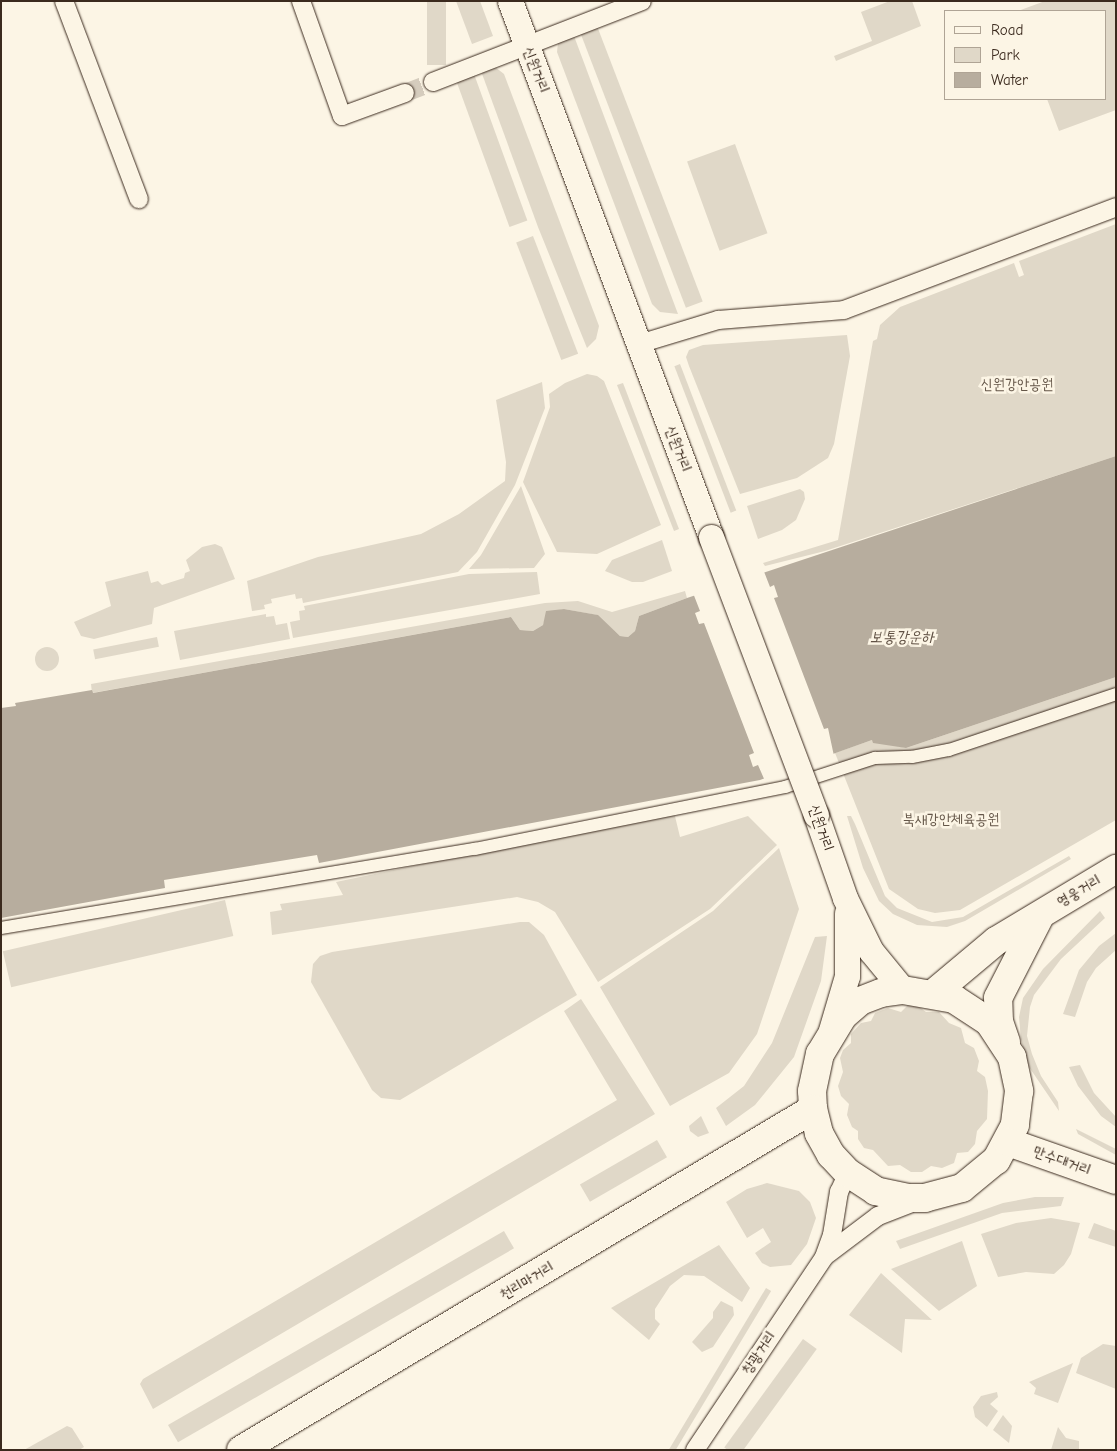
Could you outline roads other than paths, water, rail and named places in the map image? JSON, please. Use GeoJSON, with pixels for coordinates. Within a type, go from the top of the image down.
{"type":"FeatureCollection","features":[{"type":"Feature","properties":{"kind":"main road","name":"신원거리"},"geometry":{"type":"LineString","coordinates":[[510,1],[816,815],[845,898],[871,951],[903,990]]}},
{"type":"Feature","properties":{"kind":"main road","name":"영웅거리"},"geometry":{"type":"LineString","coordinates":[[934,994],[996,941],[1116,870]]}},
{"type":"Feature","properties":{"kind":"main road","name":"신원거리"},"geometry":{"type":"LineString","coordinates":[[829,1035],[841,1008],[847,976],[849,926],[845,898]]}},
{"type":"Feature","properties":{"kind":"main road"},"geometry":{"type":"LineString","coordinates":[[1012,1057],[1002,1038],[973,1009],[934,994],[903,990],[880,993],[860,1001],[843,1016],[829,1035],[814,1072],[813,1109],[823,1140],[848,1173],[861,1183],[892,1196],[925,1198],[941,1195],[981,1176],[996,1160],[1008,1142],[1015,1125],[1019,1091],[1012,1057],[999,1022],[998,998],[1042,913]]}},
{"type":"Feature","properties":{"kind":"main road","name":"천리마거리"},"geometry":{"type":"LineString","coordinates":[[241,1450],[813,1109]]}},
{"type":"Feature","properties":{"kind":"main road","name":"만수대거리"},"geometry":{"type":"LineString","coordinates":[[1008,1142],[1116,1180]]}},
{"type":"Feature","properties":{"kind":"street"},"geometry":{"type":"LineString","coordinates":[[64,1],[139,199]]}},
{"type":"Feature","properties":{"kind":"street"},"geometry":{"type":"LineString","coordinates":[[301,1],[342,116],[405,93]]}},
{"type":"Feature","properties":{"kind":"street"},"geometry":{"type":"LineString","coordinates":[[433,82],[642,1]]}},
{"type":"Feature","properties":{"kind":"street"},"geometry":{"type":"LineString","coordinates":[[639,344],[718,320],[844,310],[1116,207]]}},
{"type":"Feature","properties":{"kind":"street"},"geometry":{"type":"LineString","coordinates":[[1,928],[475,849],[785,787],[875,758],[912,757],[949,750],[1116,694]]}},
{"type":"Feature","properties":{"kind":"street","name":"창광거리"},"geometry":{"type":"LineString","coordinates":[[694,1450],[824,1257],[832,1235],[839,1192],[848,1173]]}},
{"type":"Feature","properties":{"kind":"street","name":"창광거리"},"geometry":{"type":"LineString","coordinates":[[824,1257],[878,1216],[899,1206],[941,1195]]}},
{"type":"Feature","properties":{"kind":"water","name":"보통강운하"},"geometry":{"type":"Polygon","coordinates":[[[1116,456],[1116,677],[906,748],[873,743],[872,740],[760,780],[319,863],[317,855],[164,880],[165,888],[1,918],[1,708],[16,706],[15,703],[92,690],[93,693],[511,617],[520,630],[533,631],[543,625],[546,611],[564,609],[598,615],[620,636],[628,637],[635,631],[639,616],[687,598],[1116,456]]]}},
{"type":"Feature","properties":{"kind":"tunnel"},"geometry":{"type":"LineString","coordinates":[[405,93],[433,82]]}},
{"type":"Feature","properties":{"kind":"park label","name":"신원강안공원"},"geometry":{"type":"Point","coordinates":[1017,385]}},
{"type":"Feature","properties":{"kind":"park label","name":"북새강안체육공원"},"geometry":{"type":"Point","coordinates":[951,820]}}]}
